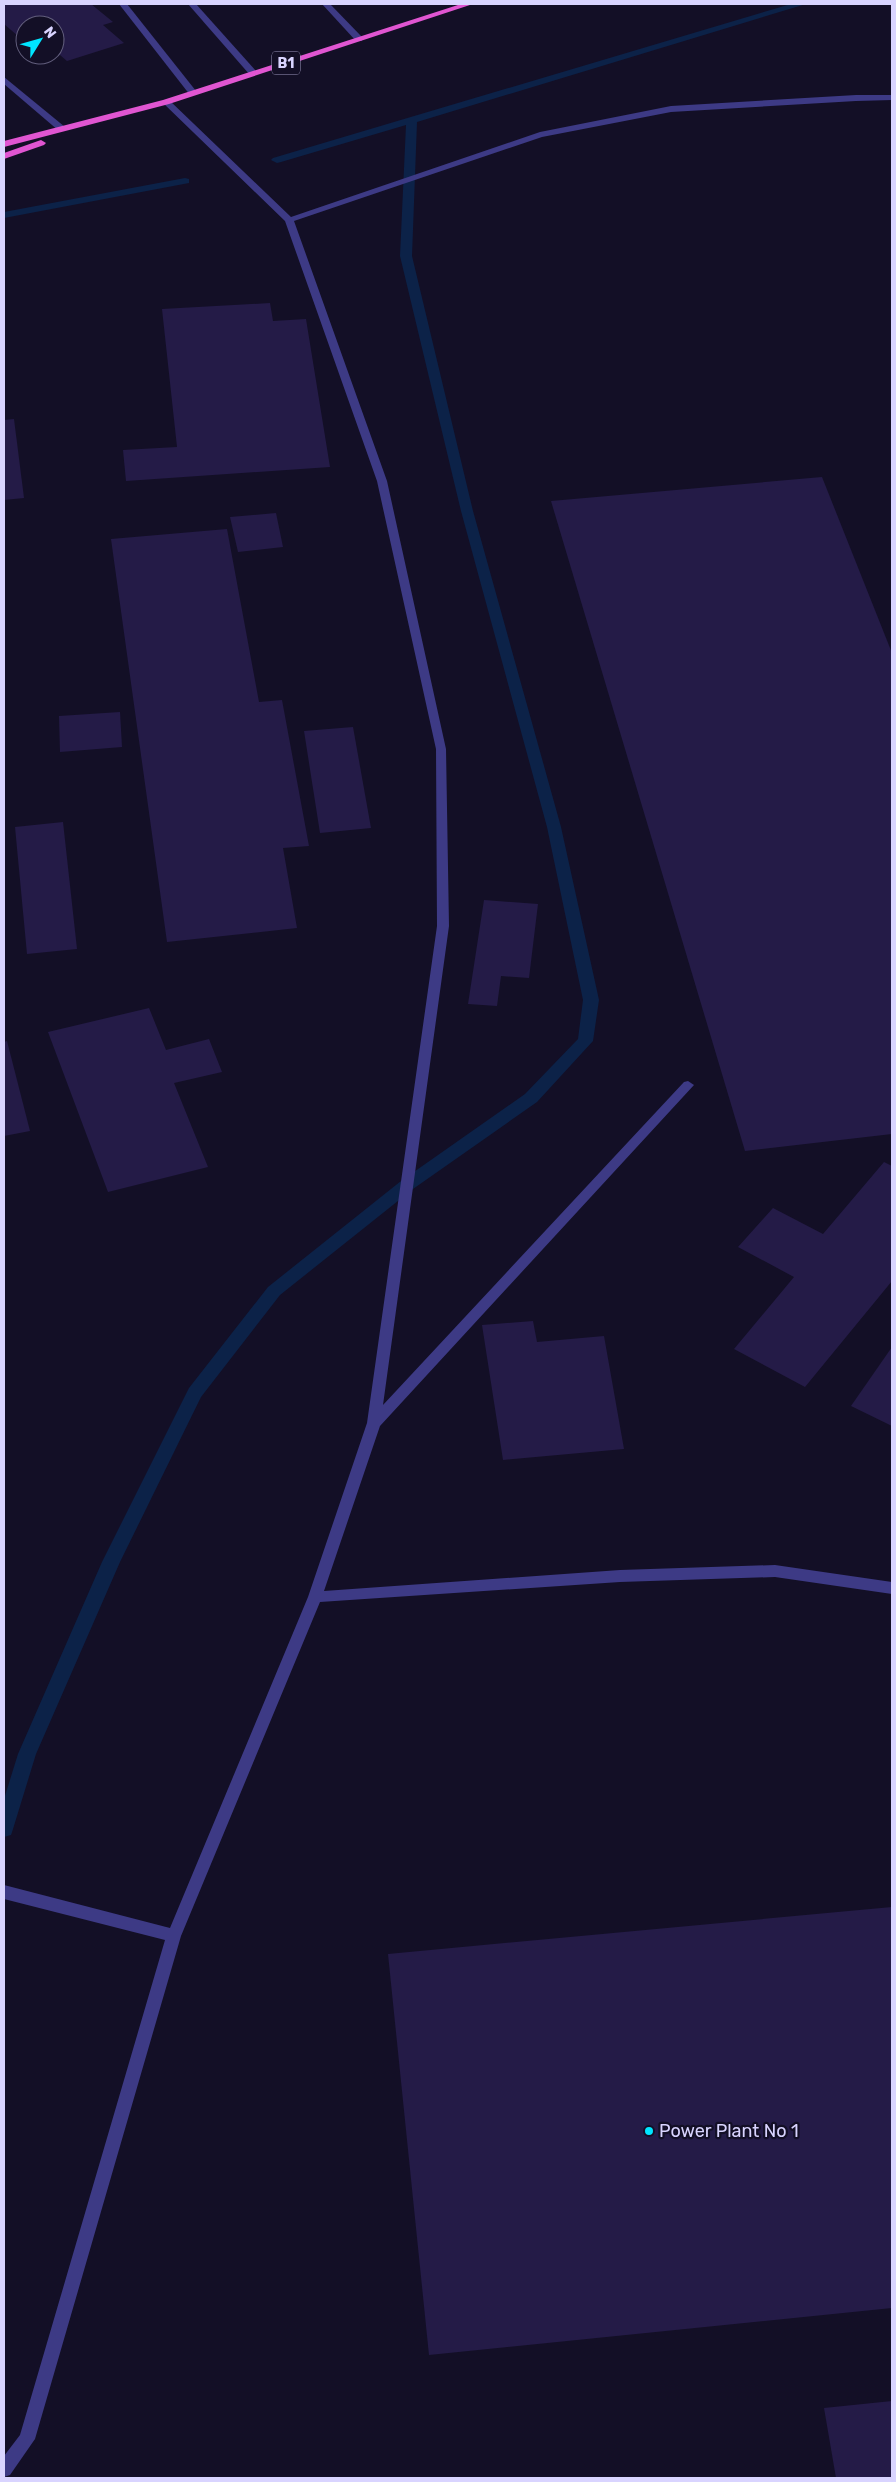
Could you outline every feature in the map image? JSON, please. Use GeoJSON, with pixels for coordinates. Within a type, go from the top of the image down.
{"type":"FeatureCollection","features":[{"type":"Feature","properties":{"kind":"highway","name":"B1"},"geometry":{"type":"LineString","coordinates":[[4,144],[166,102],[469,4]]}},
{"type":"Feature","properties":{"kind":"highway","name":"B1"},"geometry":{"type":"LineString","coordinates":[[4,156],[102,120]]}},
{"type":"Feature","properties":{"kind":"street"},"geometry":{"type":"LineString","coordinates":[[123,4],[193,93]]}},
{"type":"Feature","properties":{"kind":"street"},"geometry":{"type":"LineString","coordinates":[[192,4],[253,73]]}},
{"type":"Feature","properties":{"kind":"street"},"geometry":{"type":"LineString","coordinates":[[326,4],[359,39]]}},
{"type":"Feature","properties":{"kind":"street"},"geometry":{"type":"LineString","coordinates":[[4,80],[62,129]]}},
{"type":"Feature","properties":{"kind":"street"},"geometry":{"type":"LineString","coordinates":[[289,220],[550,133],[671,109],[856,98],[892,98]]}},
{"type":"Feature","properties":{"kind":"street"},"geometry":{"type":"LineString","coordinates":[[4,2470],[27,2438],[174,1936],[315,1597],[374,1423],[443,926],[442,749],[382,481],[289,220],[166,102]]}},
{"type":"Feature","properties":{"kind":"street"},"geometry":{"type":"LineString","coordinates":[[374,1423],[688,1085]]}},
{"type":"Feature","properties":{"kind":"street"},"geometry":{"type":"LineString","coordinates":[[315,1597],[620,1576],[775,1571],[892,1588]]}},
{"type":"Feature","properties":{"kind":"street"},"geometry":{"type":"LineString","coordinates":[[4,1892],[174,1936]]}},
{"type":"Feature","properties":{"kind":"building"},"geometry":{"type":"Polygon","coordinates":[[[4,4],[91,4],[113,22],[103,25],[124,43],[67,61],[65,59],[65,15],[15,15],[15,33],[4,24],[4,4]]]}},
{"type":"Feature","properties":{"kind":"building"},"geometry":{"type":"Polygon","coordinates":[[[270,303],[273,321],[306,319],[330,467],[126,481],[123,450],[177,447],[162,309],[270,303]]]}},
{"type":"Feature","properties":{"kind":"building"},"geometry":{"type":"Polygon","coordinates":[[[14,419],[24,498],[4,500],[4,420],[14,419]]]}},
{"type":"Feature","properties":{"kind":"building"},"geometry":{"type":"Polygon","coordinates":[[[822,477],[892,653],[892,1134],[745,1151],[551,501],[822,477]]]}},
{"type":"Feature","properties":{"kind":"building"},"geometry":{"type":"Polygon","coordinates":[[[276,513],[283,547],[238,552],[230,517],[276,513]]]}},
{"type":"Feature","properties":{"kind":"building"},"geometry":{"type":"Polygon","coordinates":[[[227,529],[259,702],[282,700],[309,846],[283,848],[297,928],[167,942],[111,539],[227,529]]]}},
{"type":"Feature","properties":{"kind":"building"},"geometry":{"type":"Polygon","coordinates":[[[120,712],[122,747],[60,752],[59,716],[120,712]]]}},
{"type":"Feature","properties":{"kind":"building"},"geometry":{"type":"Polygon","coordinates":[[[353,727],[371,828],[320,833],[304,731],[353,727]]]}},
{"type":"Feature","properties":{"kind":"building"},"geometry":{"type":"Polygon","coordinates":[[[63,822],[77,949],[27,954],[15,827],[63,822]]]}},
{"type":"Feature","properties":{"kind":"building"},"geometry":{"type":"Polygon","coordinates":[[[484,900],[538,904],[529,978],[501,976],[497,1006],[468,1004],[484,900]]]}},
{"type":"Feature","properties":{"kind":"building"},"geometry":{"type":"Polygon","coordinates":[[[149,1008],[166,1050],[209,1039],[222,1072],[174,1083],[208,1167],[108,1192],[48,1032],[149,1008]]]}},
{"type":"Feature","properties":{"kind":"building"},"geometry":{"type":"Polygon","coordinates":[[[7,1041],[30,1131],[4,1136],[4,1042],[7,1041]]]}},
{"type":"Feature","properties":{"kind":"building"},"geometry":{"type":"Polygon","coordinates":[[[884,1162],[892,1166],[892,1281],[805,1387],[734,1349],[794,1277],[738,1247],[773,1208],[823,1234],[884,1162]]]}},
{"type":"Feature","properties":{"kind":"building"},"geometry":{"type":"Polygon","coordinates":[[[533,1321],[537,1342],[604,1336],[624,1449],[503,1460],[482,1325],[533,1321]]]}},
{"type":"Feature","properties":{"kind":"building"},"geometry":{"type":"Polygon","coordinates":[[[892,1347],[892,1426],[851,1406],[892,1347]]]}},
{"type":"Feature","properties":{"kind":"building","name":"Power Plant No 1"},"geometry":{"type":"Polygon","coordinates":[[[892,1907],[892,2308],[429,2355],[388,1954],[892,1907]]]}},
{"type":"Feature","properties":{"kind":"building"},"geometry":{"type":"Polygon","coordinates":[[[892,2401],[892,2478],[836,2478],[824,2408],[892,2401]]]}},
{"type":"Feature","properties":{"kind":"waterway"},"geometry":{"type":"LineString","coordinates":[[412,120],[801,4]]}},
{"type":"Feature","properties":{"kind":"waterway"},"geometry":{"type":"LineString","coordinates":[[4,1829],[27,1754],[111,1562],[195,1393],[274,1291],[407,1185],[531,1098],[585,1041],[591,1000],[554,827],[467,511],[406,256],[412,120]]}},
{"type":"Feature","properties":{"kind":"waterway"},"geometry":{"type":"LineString","coordinates":[[277,160],[412,120]]}},
{"type":"Feature","properties":{"kind":"waterway"},"geometry":{"type":"LineString","coordinates":[[4,215],[185,181]]}},
{"type":"Feature","properties":{"kind":"place","name":"Power Plant No 1"},"geometry":{"type":"Point","coordinates":[649,2131]}}]}
